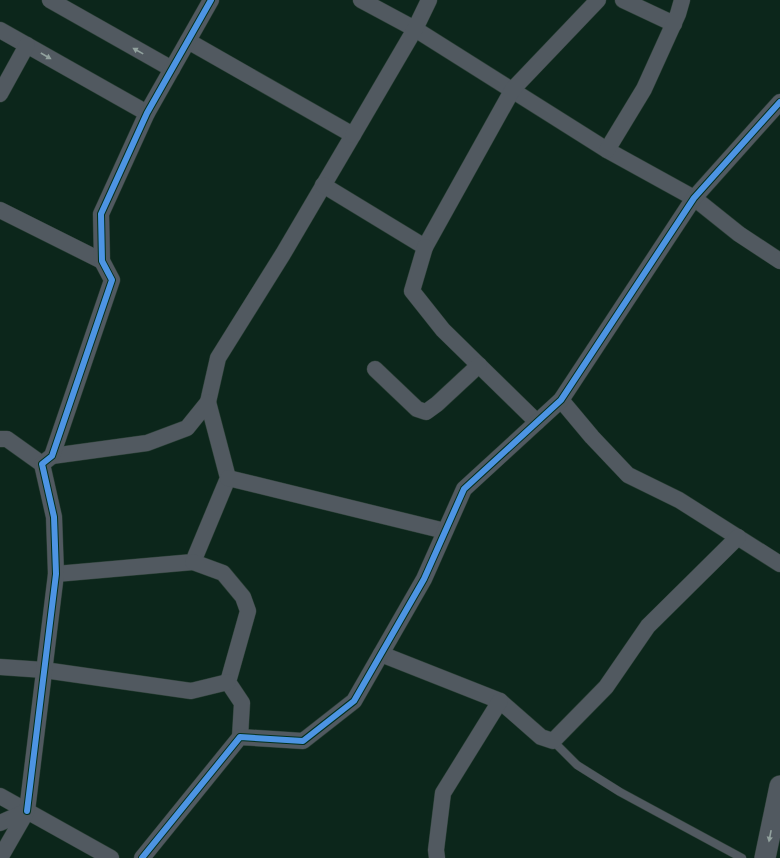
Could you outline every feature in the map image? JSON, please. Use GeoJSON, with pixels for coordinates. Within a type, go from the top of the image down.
{"type":"FeatureCollection","features":[{"type":"Feature","properties":{"kind":"street"},"geometry":{"type":"LineString","coordinates":[[50,0],[172,69]]}},
{"type":"Feature","properties":{"kind":"street"},"geometry":{"type":"LineString","coordinates":[[0,858],[27,811],[56,574],[54,517],[47,460],[112,280],[102,261],[101,214],[147,113],[211,0]]}},
{"type":"Feature","properties":{"kind":"street"},"geometry":{"type":"LineString","coordinates":[[361,0],[415,29],[513,89],[608,150],[694,198],[739,234],[780,261]]}},
{"type":"Feature","properties":{"kind":"street"},"geometry":{"type":"LineString","coordinates":[[0,439],[7,439],[47,460],[147,443],[187,428],[208,402],[218,358],[283,254],[415,29],[429,0]]}},
{"type":"Feature","properties":{"kind":"street"},"geometry":{"type":"LineString","coordinates":[[537,422],[443,330],[412,291],[425,247],[513,89],[598,0]]}},
{"type":"Feature","properties":{"kind":"street"},"geometry":{"type":"LineString","coordinates":[[623,0],[674,24]]}},
{"type":"Feature","properties":{"kind":"street"},"geometry":{"type":"LineString","coordinates":[[608,150],[644,89],[674,24],[682,0]]}},
{"type":"Feature","properties":{"kind":"street"},"geometry":{"type":"LineString","coordinates":[[0,30],[147,113]]}},
{"type":"Feature","properties":{"kind":"street"},"geometry":{"type":"LineString","coordinates":[[188,41],[352,135]]}},
{"type":"Feature","properties":{"kind":"street"},"geometry":{"type":"LineString","coordinates":[[0,94],[27,45]]}},
{"type":"Feature","properties":{"kind":"street"},"geometry":{"type":"LineString","coordinates":[[240,737],[303,741],[354,701],[424,579],[464,490],[561,400],[694,198],[780,102]]}},
{"type":"Feature","properties":{"kind":"street"},"geometry":{"type":"LineString","coordinates":[[323,185],[425,247]]}},
{"type":"Feature","properties":{"kind":"street"},"geometry":{"type":"LineString","coordinates":[[0,210],[102,261]]}},
{"type":"Feature","properties":{"kind":"street"},"geometry":{"type":"LineString","coordinates":[[375,369],[417,409],[426,412],[438,404],[479,365]]}},
{"type":"Feature","properties":{"kind":"street"},"geometry":{"type":"LineString","coordinates":[[561,400],[592,437],[628,475],[679,500],[780,564]]}},
{"type":"Feature","properties":{"kind":"street"},"geometry":{"type":"LineString","coordinates":[[193,562],[228,478],[208,402]]}},
{"type":"Feature","properties":{"kind":"street"},"geometry":{"type":"LineString","coordinates":[[228,478],[445,531]]}},
{"type":"Feature","properties":{"kind":"street"},"geometry":{"type":"LineString","coordinates":[[381,654],[500,701],[541,737],[553,741],[606,687],[648,626],[738,537]]}},
{"type":"Feature","properties":{"kind":"street"},"geometry":{"type":"LineString","coordinates":[[56,574],[193,562],[223,573],[243,597],[248,611],[228,682],[242,703],[240,737],[142,858]]}},
{"type":"Feature","properties":{"kind":"street"},"geometry":{"type":"LineString","coordinates":[[0,667],[44,670],[191,691],[228,682]]}},
{"type":"Feature","properties":{"kind":"street"},"geometry":{"type":"LineString","coordinates":[[437,858],[436,850],[443,792],[500,701]]}},
{"type":"Feature","properties":{"kind":"street"},"geometry":{"type":"LineString","coordinates":[[765,858],[780,786]]}},
{"type":"Feature","properties":{"kind":"street"},"geometry":{"type":"LineString","coordinates":[[0,796],[111,858]]}},
{"type":"Feature","properties":{"kind":"street"},"geometry":{"type":"LineString","coordinates":[[0,823],[27,811]]}},
{"type":"Feature","properties":{"kind":"lane"},"geometry":{"type":"LineString","coordinates":[[553,741],[577,765],[620,792],[742,858]]}},
{"type":"Feature","properties":{"kind":"cycle path"},"geometry":{"type":"LineString","coordinates":[[27,811],[56,574],[54,517],[42,464],[52,456],[112,280],[102,261],[101,214],[147,113],[211,0]]}},
{"type":"Feature","properties":{"kind":"cycle path"},"geometry":{"type":"LineString","coordinates":[[142,858],[240,737],[303,741],[354,701],[424,579],[464,489],[561,400],[694,198],[780,102]]}}]}
